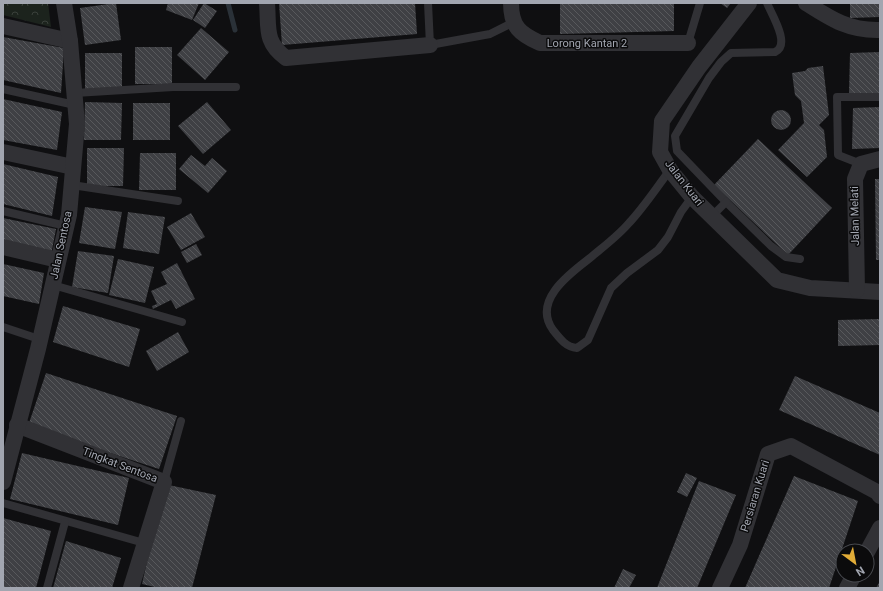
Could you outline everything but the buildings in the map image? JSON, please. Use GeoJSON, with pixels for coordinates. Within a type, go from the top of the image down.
{"type":"FeatureCollection","features":[{"type":"Feature","properties":{"kind":"street","name":"Jalan Sentosa"},"geometry":{"type":"LineString","coordinates":[[3,479],[16,425],[38,349],[39,339],[66,226],[72,185],[76,124],[75,99],[70,41],[64,3]]}},
{"type":"Feature","properties":{"kind":"street"},"geometry":{"type":"LineString","coordinates":[[267,3],[270,42],[276,51],[286,58],[430,45]]}},
{"type":"Feature","properties":{"kind":"street"},"geometry":{"type":"LineString","coordinates":[[511,3],[514,22]]}},
{"type":"Feature","properties":{"kind":"street","name":"Jalan Kuari"},"geometry":{"type":"LineString","coordinates":[[749,3],[699,67],[662,121],[660,152],[670,170],[692,197],[777,280],[810,288],[857,290]]}},
{"type":"Feature","properties":{"kind":"street"},"geometry":{"type":"LineString","coordinates":[[806,3],[842,25],[863,31],[880,30]]}},
{"type":"Feature","properties":{"kind":"street","name":"Lorong Kantan 2"},"geometry":{"type":"LineString","coordinates":[[514,22],[522,35],[540,44],[688,43]]}},
{"type":"Feature","properties":{"kind":"street"},"geometry":{"type":"LineString","coordinates":[[3,26],[70,41]]}},
{"type":"Feature","properties":{"kind":"street"},"geometry":{"type":"LineString","coordinates":[[3,152],[73,167]]}},
{"type":"Feature","properties":{"kind":"street"},"geometry":{"type":"LineString","coordinates":[[861,164],[880,159]]}},
{"type":"Feature","properties":{"kind":"street","name":"Jalan Melati"},"geometry":{"type":"LineString","coordinates":[[857,290],[854,179],[861,164]]}},
{"type":"Feature","properties":{"kind":"street"},"geometry":{"type":"LineString","coordinates":[[3,247],[58,260]]}},
{"type":"Feature","properties":{"kind":"street"},"geometry":{"type":"LineString","coordinates":[[857,290],[880,292]]}},
{"type":"Feature","properties":{"kind":"street","name":"Tingkat Sentosa"},"geometry":{"type":"LineString","coordinates":[[16,425],[164,482],[131,588]]}},
{"type":"Feature","properties":{"kind":"street","name":"Persiaran Kuari"},"geometry":{"type":"LineString","coordinates":[[720,588],[740,545],[768,454],[791,446],[877,492],[880,496]]}},
{"type":"Feature","properties":{"kind":"street"},"geometry":{"type":"LineString","coordinates":[[872,543],[880,528]]}},
{"type":"Feature","properties":{"kind":"lane"},"geometry":{"type":"LineString","coordinates":[[428,3],[430,45],[490,34],[514,22]]}},
{"type":"Feature","properties":{"kind":"lane"},"geometry":{"type":"LineString","coordinates":[[688,43],[700,3]]}},
{"type":"Feature","properties":{"kind":"lane"},"geometry":{"type":"LineString","coordinates":[[767,3],[782,36],[782,45],[780,50],[775,52],[731,53],[721,62],[710,78],[675,136],[677,151],[726,202],[771,246],[786,257],[800,259]]}},
{"type":"Feature","properties":{"kind":"lane"},"geometry":{"type":"LineString","coordinates":[[3,89],[75,99],[173,87],[236,87]]}},
{"type":"Feature","properties":{"kind":"lane"},"geometry":{"type":"LineString","coordinates":[[861,164],[838,154],[838,97],[880,97]]}},
{"type":"Feature","properties":{"kind":"lane"},"geometry":{"type":"LineString","coordinates":[[670,170],[629,223],[590,258],[566,275],[559,285],[547,310],[548,323],[560,340],[570,348],[577,348],[588,340],[611,288],[636,265],[658,250],[668,237],[681,212],[692,197]]}},
{"type":"Feature","properties":{"kind":"lane"},"geometry":{"type":"LineString","coordinates":[[72,185],[178,200]]}},
{"type":"Feature","properties":{"kind":"lane"},"geometry":{"type":"LineString","coordinates":[[711,217],[726,202]]}},
{"type":"Feature","properties":{"kind":"lane"},"geometry":{"type":"LineString","coordinates":[[3,211],[66,226]]}},
{"type":"Feature","properties":{"kind":"lane"},"geometry":{"type":"LineString","coordinates":[[53,285],[182,322]]}},
{"type":"Feature","properties":{"kind":"lane"},"geometry":{"type":"LineString","coordinates":[[3,327],[39,339]]}},
{"type":"Feature","properties":{"kind":"lane"},"geometry":{"type":"LineString","coordinates":[[164,482],[181,421]]}},
{"type":"Feature","properties":{"kind":"lane"},"geometry":{"type":"LineString","coordinates":[[3,503],[65,522],[144,543]]}},
{"type":"Feature","properties":{"kind":"lane"},"geometry":{"type":"LineString","coordinates":[[46,588],[65,522]]}},
{"type":"Feature","properties":{"kind":"green space"},"geometry":{"type":"Polygon","coordinates":[[[3,3],[48,3],[51,27],[3,15],[3,3]]]}},
{"type":"Feature","properties":{"kind":"waterway"},"geometry":{"type":"LineString","coordinates":[[228,3],[235,30]]}}]}
